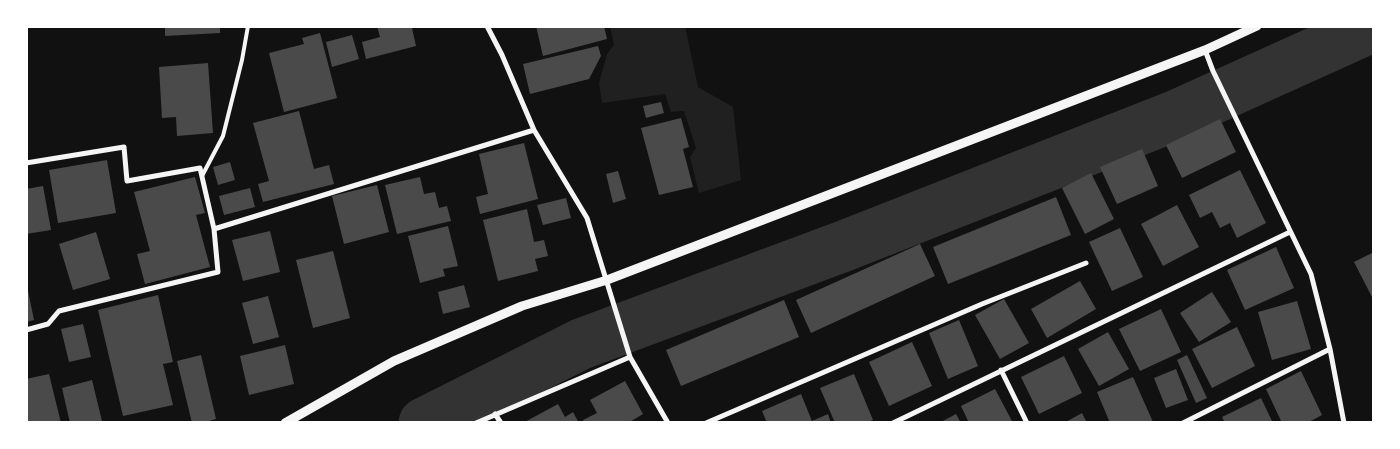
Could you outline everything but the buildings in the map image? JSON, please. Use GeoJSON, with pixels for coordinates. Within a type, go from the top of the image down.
{"type":"FeatureCollection","features":[{"type":"Feature","properties":{"kind":"street"},"geometry":{"type":"LineString","coordinates":[[487,26],[502,55],[534,130],[587,218],[630,356],[668,423]]}},
{"type":"Feature","properties":{"kind":"street"},"geometry":{"type":"LineString","coordinates":[[285,423],[394,361],[522,306],[607,280],[1205,50],[1256,26]]}},
{"type":"Feature","properties":{"kind":"street"},"geometry":{"type":"LineString","coordinates":[[1205,50],[1311,274],[1330,349],[1344,423]]}},
{"type":"Feature","properties":{"kind":"street"},"geometry":{"type":"LineString","coordinates":[[214,229],[534,130]]}},
{"type":"Feature","properties":{"kind":"street"},"geometry":{"type":"LineString","coordinates":[[26,163],[124,147],[127,181],[200,168],[214,229],[218,272],[59,311],[48,324],[26,330]]}},
{"type":"Feature","properties":{"kind":"street"},"geometry":{"type":"LineString","coordinates":[[892,423],[1290,232]]}},
{"type":"Feature","properties":{"kind":"street"},"geometry":{"type":"LineString","coordinates":[[706,423],[982,304],[1086,263]]}},
{"type":"Feature","properties":{"kind":"street"},"geometry":{"type":"LineString","coordinates":[[1183,423],[1330,349]]}},
{"type":"Feature","properties":{"kind":"street"},"geometry":{"type":"LineString","coordinates":[[476,423],[630,356]]}},
{"type":"Feature","properties":{"kind":"street"},"geometry":{"type":"LineString","coordinates":[[1001,370],[1027,423]]}},
{"type":"Feature","properties":{"kind":"street"},"geometry":{"type":"LineString","coordinates":[[496,414],[501,423]]}},
{"type":"Feature","properties":{"kind":"lane"},"geometry":{"type":"LineString","coordinates":[[202,176],[223,136],[242,60],[248,26]]}},
{"type":"Feature","properties":{"kind":"shaded area"},"geometry":{"type":"Polygon","coordinates":[[[610,26],[685,26],[698,87],[733,107],[741,180],[699,193],[690,157],[696,148],[684,111],[671,112],[665,94],[602,103],[599,83],[607,54],[614,45],[610,26]]]}},
{"type":"Feature","properties":{"kind":"waterway"},"geometry":{"type":"LineString","coordinates":[[424,423],[581,344],[844,246],[1177,115],[1374,26]]}}]}
